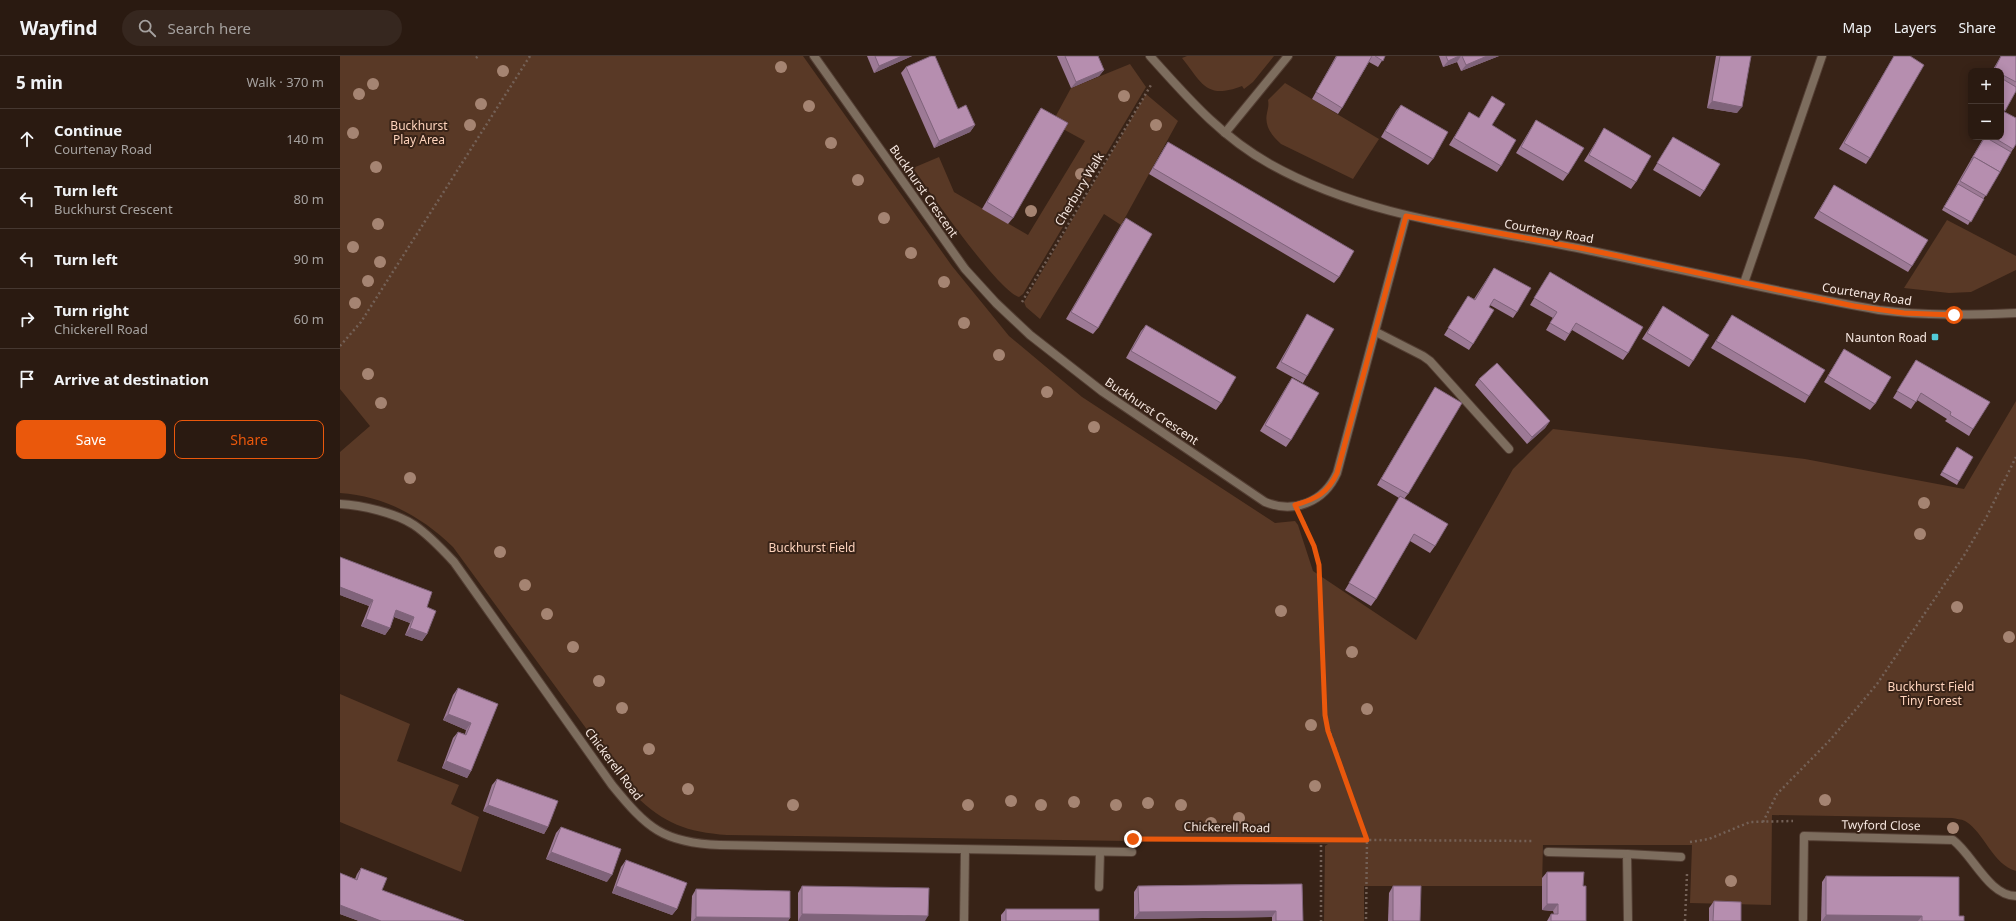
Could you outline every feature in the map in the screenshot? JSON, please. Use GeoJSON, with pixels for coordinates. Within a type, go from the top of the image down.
{"type":"FeatureCollection","features":[{"type":"Feature","properties":{"kind":"street","name":"Buckhurst Crescent"},"geometry":{"type":"LineString","coordinates":[[814,56],[952,252],[982,288],[1012,319],[1077,373],[1103,392],[1265,502],[1279,507],[1295,505],[1317,498],[1323,494],[1334,481],[1342,459],[1406,216]]}},
{"type":"Feature","properties":{"kind":"street","name":"Courtenay Road"},"geometry":{"type":"LineString","coordinates":[[1150,56],[1180,92],[1225,133],[1251,152],[1288,174],[1362,204],[1406,216],[1585,249],[1854,306],[1904,313],[1954,315],[2016,313]]}},
{"type":"Feature","properties":{"kind":"street"},"geometry":{"type":"LineString","coordinates":[[1225,133],[1288,56]]}},
{"type":"Feature","properties":{"kind":"street"},"geometry":{"type":"LineString","coordinates":[[1744,283],[1822,56]]}},
{"type":"Feature","properties":{"kind":"street"},"geometry":{"type":"LineString","coordinates":[[1376,332],[1430,361],[1509,449]]}},
{"type":"Feature","properties":{"kind":"street","name":"Chickerell Road"},"geometry":{"type":"LineString","coordinates":[[340,504],[362,507],[413,524],[438,544],[454,562],[612,785],[641,818],[665,835],[680,841],[696,844],[1132,852]]}},
{"type":"Feature","properties":{"kind":"street","name":"Twyford Close"},"geometry":{"type":"LineString","coordinates":[[1804,920],[1804,836],[1953,840],[1960,846],[1988,881],[2003,893],[2016,896]]}},
{"type":"Feature","properties":{"kind":"street"},"geometry":{"type":"LineString","coordinates":[[964,921],[965,850]]}},
{"type":"Feature","properties":{"kind":"street"},"geometry":{"type":"LineString","coordinates":[[1099,887],[1100,852]]}},
{"type":"Feature","properties":{"kind":"street"},"geometry":{"type":"LineString","coordinates":[[1548,852],[1681,857]]}},
{"type":"Feature","properties":{"kind":"street"},"geometry":{"type":"LineString","coordinates":[[1627,854],[1628,921]]}},
{"type":"Feature","properties":{"kind":"path"},"geometry":{"type":"LineString","coordinates":[[340,346],[361,322],[529,57],[525,56]]}},
{"type":"Feature","properties":{"kind":"path","name":"Cherbury Walk"},"geometry":{"type":"LineString","coordinates":[[1012,319],[1161,69]]}},
{"type":"Feature","properties":{"kind":"path"},"geometry":{"type":"LineString","coordinates":[[1763,822],[1777,794],[1831,739],[1881,678],[1965,554],[1986,518],[2016,457]]}},
{"type":"Feature","properties":{"kind":"path"},"geometry":{"type":"LineString","coordinates":[[1295,505],[1314,546],[1319,565],[1326,721],[1367,840],[1366,921]]}},
{"type":"Feature","properties":{"kind":"path"},"geometry":{"type":"LineString","coordinates":[[1687,849],[1688,842],[1708,839],[1743,824],[1801,821]]}},
{"type":"Feature","properties":{"kind":"path","name":"Chickerell Road"},"geometry":{"type":"LineString","coordinates":[[1132,852],[1133,839],[1541,841]]}},
{"type":"Feature","properties":{"kind":"path"},"geometry":{"type":"LineString","coordinates":[[1321,840],[1321,921]]}},
{"type":"Feature","properties":{"kind":"path"},"geometry":{"type":"LineString","coordinates":[[1685,921],[1687,873]]}},
{"type":"Feature","properties":{"kind":"green space","name":"Buckhurst Field"},"geometry":{"type":"Polygon","coordinates":[[[340,56],[803,56],[952,266],[1009,336],[1082,397],[1275,523],[1295,521],[1298,525],[1313,571],[1416,640],[1513,469],[1553,429],[1805,459],[1964,489],[2016,401],[2016,871],[2008,868],[2001,862],[1972,826],[1960,819],[1772,815],[1771,905],[1690,903],[1692,845],[1543,845],[1542,886],[1364,886],[1364,921],[1324,921],[1325,846],[1328,844],[727,835],[700,832],[666,820],[635,795],[453,547],[415,517],[387,503],[372,498],[340,493],[340,452],[370,426],[340,389],[340,56]]]}},
{"type":"Feature","properties":{"kind":"green space"},"geometry":{"type":"Polygon","coordinates":[[[1187,56],[1274,56],[1253,82],[1244,89],[1242,86],[1230,90],[1220,91],[1212,90],[1200,82],[1182,58],[1187,56]]]}},
{"type":"Feature","properties":{"kind":"green space"},"geometry":{"type":"Polygon","coordinates":[[[1130,64],[1146,87],[1023,294],[1019,297],[1009,291],[980,260],[913,168],[939,157],[954,192],[1028,235],[1085,141],[1052,123],[1071,88],[1130,64]]]}},
{"type":"Feature","properties":{"kind":"green space"},"geometry":{"type":"Polygon","coordinates":[[[1285,83],[1379,139],[1353,179],[1281,144],[1272,134],[1266,118],[1268,100],[1285,83]]]}},
{"type":"Feature","properties":{"kind":"green space"},"geometry":{"type":"Polygon","coordinates":[[[1146,94],[1178,121],[1121,225],[1104,214],[1040,319],[1026,307],[1024,302],[1146,94]]]}},
{"type":"Feature","properties":{"kind":"green space"},"geometry":{"type":"Polygon","coordinates":[[[1947,220],[2016,256],[2016,270],[1971,292],[1949,293],[1904,288],[1947,220]]]}},
{"type":"Feature","properties":{"kind":"green space"},"geometry":{"type":"Polygon","coordinates":[[[340,694],[410,724],[397,761],[459,785],[451,804],[479,817],[461,872],[340,822],[340,694]]]}},
{"type":"Feature","properties":{"kind":"building"},"geometry":{"type":"Polygon","coordinates":[[[875,56],[902,56],[879,66],[875,56]]]}},
{"type":"Feature","properties":{"kind":"building"},"geometry":{"type":"Polygon","coordinates":[[[931,56],[935,56],[958,109],[966,105],[975,125],[939,141],[906,67],[931,56]]]}},
{"type":"Feature","properties":{"kind":"building"},"geometry":{"type":"Polygon","coordinates":[[[1065,56],[1098,56],[1104,70],[1076,82],[1065,56]]]}},
{"type":"Feature","properties":{"kind":"building"},"geometry":{"type":"Polygon","coordinates":[[[1337,56],[1372,56],[1342,108],[1316,92],[1337,56]]]}},
{"type":"Feature","properties":{"kind":"building"},"geometry":{"type":"Polygon","coordinates":[[[1375,56],[1385,56],[1383,61],[1375,56]]]}},
{"type":"Feature","properties":{"kind":"building"},"geometry":{"type":"Polygon","coordinates":[[[1446,56],[1459,56],[1448,61],[1446,56]]]}},
{"type":"Feature","properties":{"kind":"building"},"geometry":{"type":"Polygon","coordinates":[[[1462,56],[1487,56],[1466,65],[1462,56]]]}},
{"type":"Feature","properties":{"kind":"building"},"geometry":{"type":"Polygon","coordinates":[[[1720,56],[1751,56],[1742,107],[1712,101],[1720,56]]]}},
{"type":"Feature","properties":{"kind":"building"},"geometry":{"type":"Polygon","coordinates":[[[1894,56],[1910,56],[1924,65],[1870,158],[1844,143],[1894,56]]]}},
{"type":"Feature","properties":{"kind":"building"},"geometry":{"type":"Polygon","coordinates":[[[2001,56],[2016,56],[2016,82],[2004,76],[2004,68],[1995,68],[2001,56]]]}},
{"type":"Feature","properties":{"kind":"building"},"geometry":{"type":"Polygon","coordinates":[[[2004,80],[2016,87],[2016,91],[2005,111],[2004,80]]]}},
{"type":"Feature","properties":{"kind":"building"},"geometry":{"type":"Polygon","coordinates":[[[1492,96],[1505,104],[1492,125],[1516,140],[1501,166],[1454,138],[1469,112],[1479,118],[1492,96]]]}},
{"type":"Feature","properties":{"kind":"building"},"geometry":{"type":"Polygon","coordinates":[[[1401,105],[1448,132],[1433,159],[1385,131],[1401,105]]]}},
{"type":"Feature","properties":{"kind":"building"},"geometry":{"type":"Polygon","coordinates":[[[1041,108],[1068,123],[1013,218],[987,202],[1041,108]]]}},
{"type":"Feature","properties":{"kind":"building"},"geometry":{"type":"Polygon","coordinates":[[[2004,112],[2016,118],[2016,144],[2013,149],[1998,140],[2004,140],[2004,112]]]}},
{"type":"Feature","properties":{"kind":"building"},"geometry":{"type":"Polygon","coordinates":[[[1536,120],[1584,148],[1568,174],[1521,147],[1536,120]]]}},
{"type":"Feature","properties":{"kind":"building"},"geometry":{"type":"Polygon","coordinates":[[[1604,128],[1651,156],[1636,182],[1589,155],[1604,128]]]}},
{"type":"Feature","properties":{"kind":"building"},"geometry":{"type":"Polygon","coordinates":[[[1673,137],[1720,164],[1704,191],[1657,163],[1673,137]]]}},
{"type":"Feature","properties":{"kind":"building"},"geometry":{"type":"Polygon","coordinates":[[[1983,140],[1990,140],[2011,152],[2000,172],[1974,157],[1971,160],[1983,140]]]}},
{"type":"Feature","properties":{"kind":"building"},"geometry":{"type":"Polygon","coordinates":[[[1168,142],[1354,251],[1339,277],[1153,168],[1168,142]]]}},
{"type":"Feature","properties":{"kind":"building"},"geometry":{"type":"Polygon","coordinates":[[[1974,157],[2000,172],[1986,196],[1960,181],[1974,157]]]}},
{"type":"Feature","properties":{"kind":"building"},"geometry":{"type":"Polygon","coordinates":[[[1958,184],[1984,199],[1971,222],[1944,207],[1958,184]]]}},
{"type":"Feature","properties":{"kind":"building"},"geometry":{"type":"Polygon","coordinates":[[[1834,185],[1928,240],[1912,266],[1819,211],[1834,185]]]}},
{"type":"Feature","properties":{"kind":"building"},"geometry":{"type":"Polygon","coordinates":[[[1126,218],[1152,234],[1098,328],[1071,312],[1126,218]]]}},
{"type":"Feature","properties":{"kind":"building"},"geometry":{"type":"Polygon","coordinates":[[[1494,268],[1531,288],[1517,312],[1494,299],[1489,307],[1494,310],[1473,344],[1448,328],[1468,296],[1475,300],[1494,268]]]}},
{"type":"Feature","properties":{"kind":"building"},"geometry":{"type":"Polygon","coordinates":[[[1550,272],[1643,327],[1628,353],[1576,323],[1569,334],[1550,323],[1557,312],[1534,298],[1550,272]]]}},
{"type":"Feature","properties":{"kind":"building"},"geometry":{"type":"Polygon","coordinates":[[[1663,306],[1709,335],[1693,361],[1647,333],[1663,306]]]}},
{"type":"Feature","properties":{"kind":"building"},"geometry":{"type":"Polygon","coordinates":[[[1307,314],[1334,329],[1307,376],[1281,362],[1307,314]]]}},
{"type":"Feature","properties":{"kind":"building"},"geometry":{"type":"Polygon","coordinates":[[[1732,315],[1825,370],[1809,396],[1716,341],[1732,315]]]}},
{"type":"Feature","properties":{"kind":"building"},"geometry":{"type":"Polygon","coordinates":[[[1146,325],[1236,377],[1221,403],[1131,351],[1146,325]]]}},
{"type":"Feature","properties":{"kind":"building"},"geometry":{"type":"Polygon","coordinates":[[[1844,349],[1891,377],[1875,404],[1828,376],[1844,349]]]}},
{"type":"Feature","properties":{"kind":"building"},"geometry":{"type":"Polygon","coordinates":[[[1916,360],[1990,402],[1973,429],[1950,415],[1951,412],[1921,393],[1916,402],[1897,391],[1916,360]]]}},
{"type":"Feature","properties":{"kind":"building"},"geometry":{"type":"Polygon","coordinates":[[[1497,363],[1550,421],[1532,437],[1479,379],[1497,363]]]}},
{"type":"Feature","properties":{"kind":"building"},"geometry":{"type":"Polygon","coordinates":[[[1292,378],[1319,393],[1291,440],[1265,425],[1292,378]]]}},
{"type":"Feature","properties":{"kind":"building"},"geometry":{"type":"Polygon","coordinates":[[[1435,387],[1462,403],[1408,494],[1381,479],[1435,387]]]}},
{"type":"Feature","properties":{"kind":"building"},"geometry":{"type":"Polygon","coordinates":[[[1957,447],[1973,457],[1959,481],[1942,472],[1957,447]]]}},
{"type":"Feature","properties":{"kind":"building"},"geometry":{"type":"Polygon","coordinates":[[[1400,496],[1448,524],[1435,546],[1414,534],[1376,599],[1349,583],[1400,496]]]}},
{"type":"Feature","properties":{"kind":"building"},"geometry":{"type":"Polygon","coordinates":[[[340,557],[432,592],[427,607],[436,611],[427,634],[410,628],[414,617],[396,610],[390,628],[366,619],[373,600],[340,587],[340,557]]]}},
{"type":"Feature","properties":{"kind":"building"},"geometry":{"type":"Polygon","coordinates":[[[458,688],[498,704],[471,771],[446,761],[458,732],[466,735],[471,723],[448,714],[458,688]]]}},
{"type":"Feature","properties":{"kind":"building"},"geometry":{"type":"Polygon","coordinates":[[[497,779],[558,801],[548,827],[488,805],[497,779]]]}},
{"type":"Feature","properties":{"kind":"building"},"geometry":{"type":"Polygon","coordinates":[[[561,827],[621,849],[612,875],[551,852],[561,827]]]}},
{"type":"Feature","properties":{"kind":"building"},"geometry":{"type":"Polygon","coordinates":[[[626,860],[687,883],[677,909],[616,886],[626,860]]]}},
{"type":"Feature","properties":{"kind":"building"},"geometry":{"type":"Polygon","coordinates":[[[361,868],[387,878],[382,890],[464,921],[381,921],[340,905],[340,873],[357,880],[361,868]]]}},
{"type":"Feature","properties":{"kind":"building"},"geometry":{"type":"Polygon","coordinates":[[[1547,872],[1584,872],[1583,886],[1586,886],[1586,921],[1551,921],[1551,914],[1558,914],[1558,904],[1547,904],[1547,872]]]}},
{"type":"Feature","properties":{"kind":"building"},"geometry":{"type":"Polygon","coordinates":[[[1826,876],[1959,877],[1959,916],[1964,916],[1964,921],[1922,921],[1922,916],[1826,915],[1826,876]]]}},
{"type":"Feature","properties":{"kind":"building"},"geometry":{"type":"Polygon","coordinates":[[[1302,884],[1303,921],[1276,921],[1276,911],[1139,912],[1138,886],[1302,884]]]}},
{"type":"Feature","properties":{"kind":"building"},"geometry":{"type":"Polygon","coordinates":[[[802,886],[929,888],[928,916],[802,914],[802,886]]]}},
{"type":"Feature","properties":{"kind":"building"},"geometry":{"type":"Polygon","coordinates":[[[1393,886],[1421,886],[1420,921],[1393,921],[1393,886]]]}},
{"type":"Feature","properties":{"kind":"building"},"geometry":{"type":"Polygon","coordinates":[[[696,889],[790,891],[790,918],[696,917],[696,889]]]}},
{"type":"Feature","properties":{"kind":"building"},"geometry":{"type":"Polygon","coordinates":[[[1714,901],[1741,902],[1741,921],[1713,921],[1714,901]]]}},
{"type":"Feature","properties":{"kind":"building"},"geometry":{"type":"Polygon","coordinates":[[[1006,909],[1099,909],[1099,921],[1006,921],[1006,909]]]}},
{"type":"Feature","properties":{"kind":"place","name":"Naunton Road"},"geometry":{"type":"Point","coordinates":[1935,337]}},
{"type":"Feature","properties":{"kind":"route"},"geometry":{"type":"LineString","coordinates":[[1133,839],[1367,840],[1328,731],[1325,715],[1321,584],[1319,565],[1314,546],[1295,505],[1317,498],[1330,488],[1334,481],[1345,447],[1406,216],[1585,249],[1854,306],[1904,313],[1954,315]]}},
{"type":"Feature","properties":{"kind":"park label","name":"Buckhurst Play Area"},"geometry":{"type":"Point","coordinates":[419,132]}},
{"type":"Feature","properties":{"kind":"park label","name":"Buckhurst Field Tiny Forest"},"geometry":{"type":"Point","coordinates":[1931,693]}}]}
